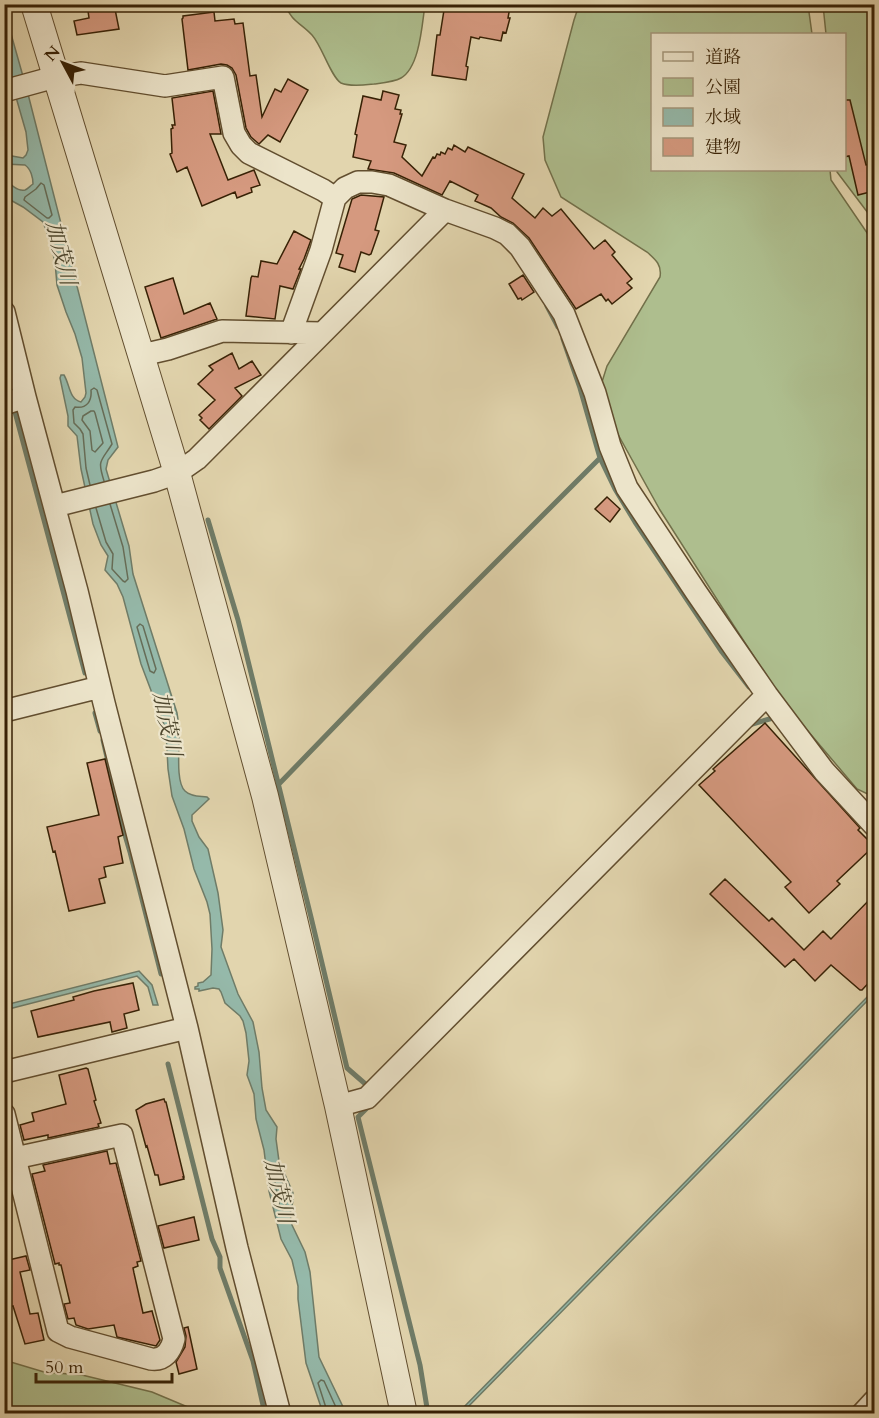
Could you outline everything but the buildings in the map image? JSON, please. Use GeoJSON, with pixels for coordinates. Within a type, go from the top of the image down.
{"type":"FeatureCollection","features":[{"type":"Feature","properties":{"kind":"street"},"geometry":{"type":"LineString","coordinates":[[34,4],[47,79],[142,355],[166,478],[265,796],[338,1106],[404,1413]]}},
{"type":"Feature","properties":{"kind":"street"},"geometry":{"type":"LineString","coordinates":[[4,91],[47,79],[81,73],[165,86],[223,77],[234,133],[241,146],[249,153],[335,198]]}},
{"type":"Feature","properties":{"kind":"street"},"geometry":{"type":"LineString","coordinates":[[291,333],[321,250],[335,198],[345,188],[358,182],[389,185],[507,234],[528,258],[564,314],[595,393],[610,446],[627,488],[767,695],[824,771],[874,825]]}},
{"type":"Feature","properties":{"kind":"street"},"geometry":{"type":"LineString","coordinates":[[62,504],[166,478],[197,459],[445,210]]}},
{"type":"Feature","properties":{"kind":"street"},"geometry":{"type":"LineString","coordinates":[[4,312],[25,397],[62,504],[77,591],[100,687],[187,1028],[237,1248],[280,1413]]}},
{"type":"Feature","properties":{"kind":"street"},"geometry":{"type":"LineString","coordinates":[[142,355],[222,331],[322,333]]}},
{"type":"Feature","properties":{"kind":"street"},"geometry":{"type":"LineString","coordinates":[[4,404],[25,397]]}},
{"type":"Feature","properties":{"kind":"street"},"geometry":{"type":"LineString","coordinates":[[4,711],[100,687]]}},
{"type":"Feature","properties":{"kind":"street"},"geometry":{"type":"LineString","coordinates":[[338,1106],[367,1098],[767,695]]}},
{"type":"Feature","properties":{"kind":"street"},"geometry":{"type":"LineString","coordinates":[[4,1072],[187,1028]]}},
{"type":"Feature","properties":{"kind":"street"},"geometry":{"type":"LineString","coordinates":[[4,1114],[10,1159],[58,1331],[70,1338],[151,1359],[157,1360],[163,1357],[172,1348],[174,1339],[122,1135],[10,1159]]}},
{"type":"Feature","properties":{"kind":"street"},"geometry":{"type":"LineString","coordinates":[[862,1413],[874,1401]]}},
{"type":"Feature","properties":{"kind":"green space"},"geometry":{"type":"Polygon","coordinates":[[[285,5],[425,5],[419,44],[412,65],[401,78],[391,81],[357,85],[341,83],[334,75],[316,40],[294,19],[285,5]]]}},
{"type":"Feature","properties":{"kind":"green space"},"geometry":{"type":"Polygon","coordinates":[[[579,5],[808,5],[812,33],[651,33],[651,171],[830,171],[831,180],[874,243],[874,797],[857,789],[785,704],[660,510],[610,420],[601,385],[607,366],[660,277],[660,269],[658,263],[647,252],[561,197],[545,160],[543,137],[579,5]]]}},
{"type":"Feature","properties":{"kind":"green space"},"geometry":{"type":"Polygon","coordinates":[[[823,5],[874,5],[874,221],[837,172],[846,171],[846,33],[826,33],[823,5]]]}},
{"type":"Feature","properties":{"kind":"green space"},"geometry":{"type":"Polygon","coordinates":[[[4,1360],[44,1372],[82,1375],[152,1392],[202,1413],[5,1413],[4,1360]]]}},
{"type":"Feature","properties":{"kind":"water","name":"加茂川"},"geometry":{"type":"Polygon","coordinates":[[[4,9],[28,94],[118,447],[108,460],[106,469],[129,546],[133,574],[177,713],[180,780],[187,793],[209,799],[192,815],[192,821],[199,837],[208,849],[218,893],[223,930],[221,947],[238,994],[253,1022],[266,1110],[277,1127],[279,1161],[293,1193],[290,1214],[292,1225],[305,1252],[310,1272],[319,1357],[346,1413],[323,1413],[306,1363],[298,1286],[292,1260],[281,1239],[269,1191],[264,1150],[256,1119],[254,1094],[247,1075],[249,1061],[243,1021],[225,1003],[219,989],[199,991],[195,989],[198,983],[211,975],[210,914],[172,796],[166,730],[141,664],[123,597],[117,584],[105,570],[108,556],[93,524],[81,469],[77,436],[68,426],[60,378],[64,375],[72,395],[81,402],[86,393],[82,358],[57,285],[55,262],[43,222],[5,197],[5,178],[19,190],[25,190],[33,184],[29,169],[25,165],[5,164],[5,151],[12,156],[23,158],[28,150],[26,132],[5,59],[4,9]]]}},
{"type":"Feature","properties":{"kind":"water"},"geometry":{"type":"Polygon","coordinates":[[[139,971],[152,985],[158,1005],[153,1005],[148,987],[137,976],[5,1010],[5,1005],[139,971]]]}},
{"type":"Feature","properties":{"kind":"water"},"geometry":{"type":"Polygon","coordinates":[[[874,990],[874,994],[462,1413],[458,1413],[874,990]]]}},
{"type":"Feature","properties":{"kind":"waterway"},"geometry":{"type":"LineString","coordinates":[[547,306],[558,327]]}},
{"type":"Feature","properties":{"kind":"waterway"},"geometry":{"type":"LineString","coordinates":[[563,339],[600,458],[615,489],[722,652],[749,687]]}},
{"type":"Feature","properties":{"kind":"waterway"},"geometry":{"type":"LineString","coordinates":[[4,369],[7,379]]}},
{"type":"Feature","properties":{"kind":"waterway"},"geometry":{"type":"LineString","coordinates":[[15,412],[85,673]]}},
{"type":"Feature","properties":{"kind":"waterway"},"geometry":{"type":"LineString","coordinates":[[278,785],[425,633],[600,458]]}},
{"type":"Feature","properties":{"kind":"waterway"},"geometry":{"type":"LineString","coordinates":[[208,520],[238,620],[347,1068],[370,1088]]}},
{"type":"Feature","properties":{"kind":"waterway"},"geometry":{"type":"LineString","coordinates":[[95,713],[100,731]]}},
{"type":"Feature","properties":{"kind":"waterway"},"geometry":{"type":"LineString","coordinates":[[749,725],[773,718]]}},
{"type":"Feature","properties":{"kind":"waterway"},"geometry":{"type":"LineString","coordinates":[[103,740],[161,974]]}},
{"type":"Feature","properties":{"kind":"waterway"},"geometry":{"type":"LineString","coordinates":[[168,1064],[212,1239],[220,1257],[220,1268],[253,1361],[265,1414]]}},
{"type":"Feature","properties":{"kind":"waterway"},"geometry":{"type":"LineString","coordinates":[[371,1104],[358,1117],[420,1365],[428,1414]]}}]}
